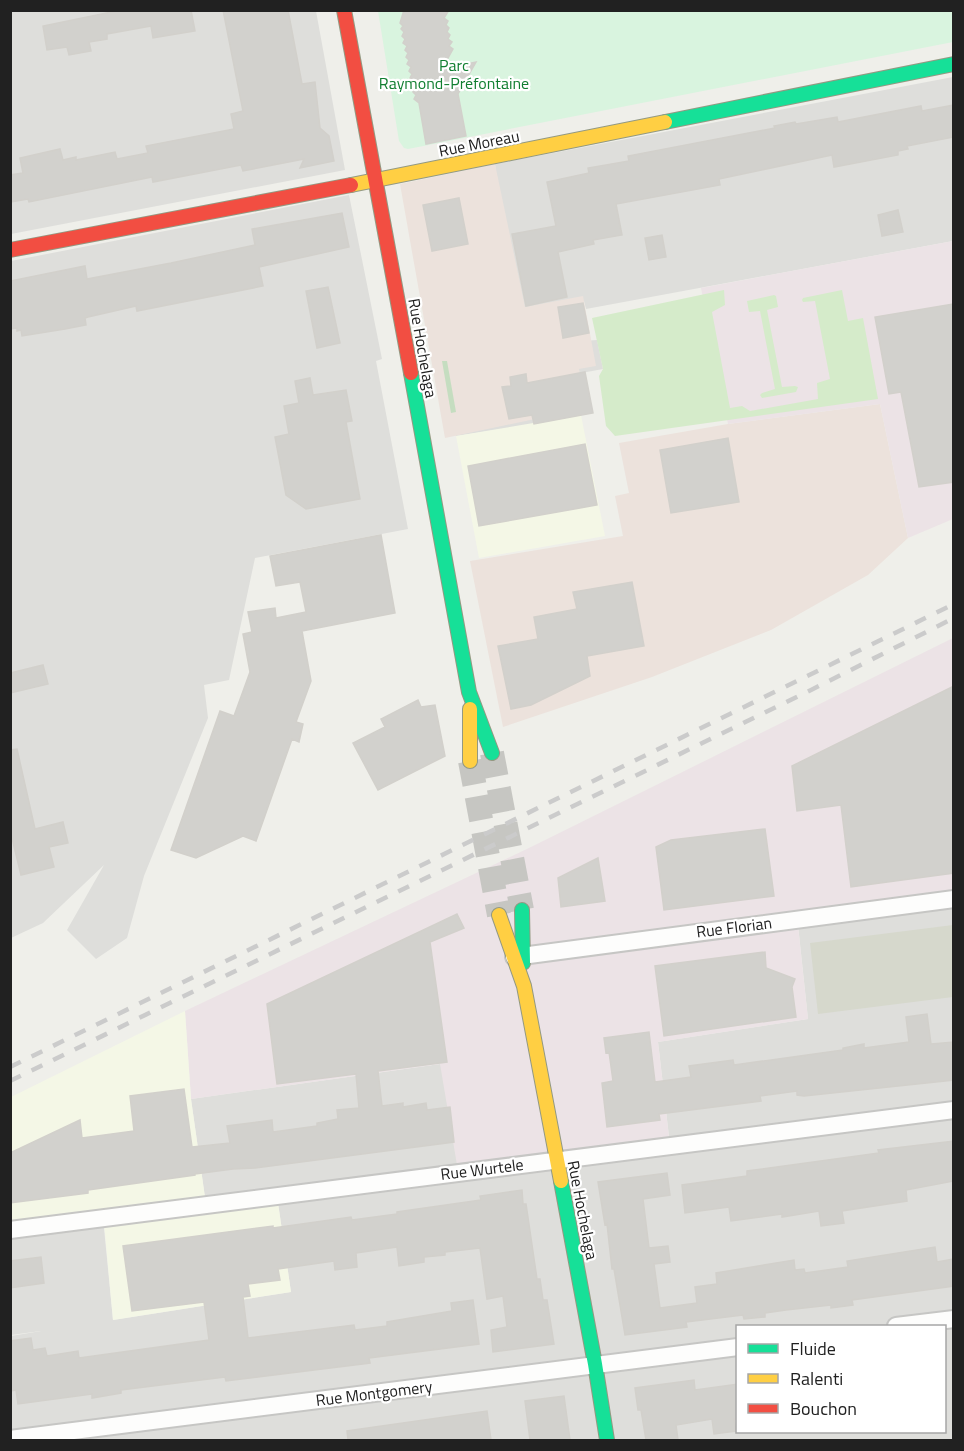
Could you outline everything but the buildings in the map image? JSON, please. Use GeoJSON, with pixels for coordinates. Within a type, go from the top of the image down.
{"type":"FeatureCollection","features":[{"type":"Feature","properties":{"kind":"street","name":"Rue Hochelaga"},"geometry":{"type":"LineString","coordinates":[[344,10],[469,692],[470,761]]}},
{"type":"Feature","properties":{"kind":"street","name":"Rue Moreau"},"geometry":{"type":"LineString","coordinates":[[10,250],[376,180],[954,64]]}},
{"type":"Feature","properties":{"kind":"street","name":"Rue Hochelaga"},"geometry":{"type":"LineString","coordinates":[[469,692],[492,753]]}},
{"type":"Feature","properties":{"kind":"street","name":"Rue Florian"},"geometry":{"type":"LineString","coordinates":[[519,956],[954,899]]}},
{"type":"Feature","properties":{"kind":"street","name":"Rue Hochelaga"},"geometry":{"type":"LineString","coordinates":[[522,910],[519,956],[607,1440]]}},
{"type":"Feature","properties":{"kind":"street","name":"Rue Hochelaga"},"geometry":{"type":"LineString","coordinates":[[499,915],[519,956]]}},
{"type":"Feature","properties":{"kind":"street","name":"Rue Wurtele"},"geometry":{"type":"LineString","coordinates":[[10,1230],[954,1110]]}},
{"type":"Feature","properties":{"kind":"street"},"geometry":{"type":"LineString","coordinates":[[904,1325],[954,1319]]}},
{"type":"Feature","properties":{"kind":"street","name":"Rue Montgomery"},"geometry":{"type":"LineString","coordinates":[[10,1439],[736,1347]]}},
{"type":"Feature","properties":{"kind":"shaded area"},"geometry":{"type":"Polygon","coordinates":[[[10,11],[316,11],[345,170],[11,234],[10,11]]]}},
{"type":"Feature","properties":{"kind":"shaded area"},"geometry":{"type":"Polygon","coordinates":[[[953,77],[953,241],[586,309],[584,301],[583,341],[597,340],[603,369],[527,383],[534,424],[456,436],[424,255],[496,172],[495,164],[953,77]]]}},
{"type":"Feature","properties":{"kind":"shaded area"},"geometry":{"type":"Polygon","coordinates":[[[495,164],[525,307],[583,296],[596,366],[579,369],[587,408],[445,438],[400,184],[495,164]]]}},
{"type":"Feature","properties":{"kind":"shaded area"},"geometry":{"type":"Polygon","coordinates":[[[349,195],[382,359],[376,361],[408,529],[255,558],[229,680],[204,685],[208,718],[144,876],[127,938],[96,959],[67,930],[104,865],[43,923],[11,938],[11,261],[349,195]]]}},
{"type":"Feature","properties":{"kind":"shaded area"},"geometry":{"type":"Polygon","coordinates":[[[953,241],[953,519],[908,538],[880,404],[728,424],[701,288],[953,241]]]}},
{"type":"Feature","properties":{"kind":"shaded area"},"geometry":{"type":"Polygon","coordinates":[[[880,404],[908,538],[868,575],[771,630],[652,677],[503,727],[470,561],[623,536],[615,496],[629,493],[619,443],[728,424],[880,404]]]}},
{"type":"Feature","properties":{"kind":"shaded area"},"geometry":{"type":"Polygon","coordinates":[[[581,415],[605,536],[479,558],[456,436],[581,415]]]}},
{"type":"Feature","properties":{"kind":"shaded area"},"geometry":{"type":"Polygon","coordinates":[[[953,638],[953,901],[798,926],[808,1019],[658,1042],[670,1146],[457,1165],[440,1064],[191,1099],[185,1011],[531,847],[953,638]]]}},
{"type":"Feature","properties":{"kind":"shaded area"},"geometry":{"type":"Polygon","coordinates":[[[953,903],[953,1440],[11,1440],[11,1336],[41,1331],[11,1335],[10,1230],[103,1218],[113,1320],[291,1292],[277,1196],[206,1205],[191,1099],[440,1064],[670,1145],[658,1042],[808,1019],[798,925],[953,903]]]}},
{"type":"Feature","properties":{"kind":"shaded area"},"geometry":{"type":"Polygon","coordinates":[[[953,925],[953,997],[818,1014],[810,943],[953,925]]]}},
{"type":"Feature","properties":{"kind":"shaded area"},"geometry":{"type":"Polygon","coordinates":[[[185,1011],[191,1099],[206,1204],[277,1196],[291,1292],[113,1320],[103,1212],[11,1224],[11,1097],[185,1011]]]}},
{"type":"Feature","properties":{"kind":"green space","name":"Parc Raymond-Préfontaine"},"geometry":{"type":"Polygon","coordinates":[[[378,11],[953,11],[953,42],[408,149],[404,148],[399,141],[378,11]]]}},
{"type":"Feature","properties":{"kind":"green space"},"geometry":{"type":"Polygon","coordinates":[[[724,290],[725,305],[712,312],[730,408],[742,406],[750,411],[818,399],[817,383],[830,379],[815,301],[803,302],[802,300],[842,290],[848,321],[863,318],[878,399],[615,436],[606,426],[599,376],[603,369],[592,318],[724,290]]]}},
{"type":"Feature","properties":{"kind":"green space"},"geometry":{"type":"Polygon","coordinates":[[[774,295],[778,307],[767,310],[782,387],[798,387],[796,392],[762,398],[760,395],[762,393],[775,389],[760,311],[749,312],[747,301],[774,295]]]}},
{"type":"Feature","properties":{"kind":"green space"},"geometry":{"type":"Polygon","coordinates":[[[442,361],[447,361],[456,412],[451,413],[442,361]]]}},
{"type":"Feature","properties":{"kind":"tunnel"},"geometry":{"type":"LineString","coordinates":[[492,753],[522,910]]}},
{"type":"Feature","properties":{"kind":"tunnel"},"geometry":{"type":"LineString","coordinates":[[470,761],[499,915]]}},
{"type":"Feature","properties":{"kind":"railway"},"geometry":{"type":"LineString","coordinates":[[10,1067],[954,604]]}},
{"type":"Feature","properties":{"kind":"railway"},"geometry":{"type":"LineString","coordinates":[[10,1081],[954,618]]}},
{"type":"Feature","properties":{"kind":"traffic: fast"},"geometry":{"type":"LineString","coordinates":[[665,122],[954,64]]}},
{"type":"Feature","properties":{"kind":"traffic: fast"},"geometry":{"type":"LineString","coordinates":[[411,373],[469,692],[492,753]]}},
{"type":"Feature","properties":{"kind":"traffic: fast"},"geometry":{"type":"LineString","coordinates":[[522,910],[523,963]]}},
{"type":"Feature","properties":{"kind":"traffic: fast"},"geometry":{"type":"LineString","coordinates":[[561,1181],[607,1440]]}},
{"type":"Feature","properties":{"kind":"traffic: slow"},"geometry":{"type":"LineString","coordinates":[[351,185],[665,122]]}},
{"type":"Feature","properties":{"kind":"traffic: slow"},"geometry":{"type":"LineString","coordinates":[[470,709],[470,761]]}},
{"type":"Feature","properties":{"kind":"traffic: slow"},"geometry":{"type":"LineString","coordinates":[[499,915],[524,986],[561,1181]]}},
{"type":"Feature","properties":{"kind":"traffic: jam"},"geometry":{"type":"LineString","coordinates":[[344,10],[411,373]]}},
{"type":"Feature","properties":{"kind":"traffic: jam"},"geometry":{"type":"LineString","coordinates":[[10,250],[351,185]]}}]}
